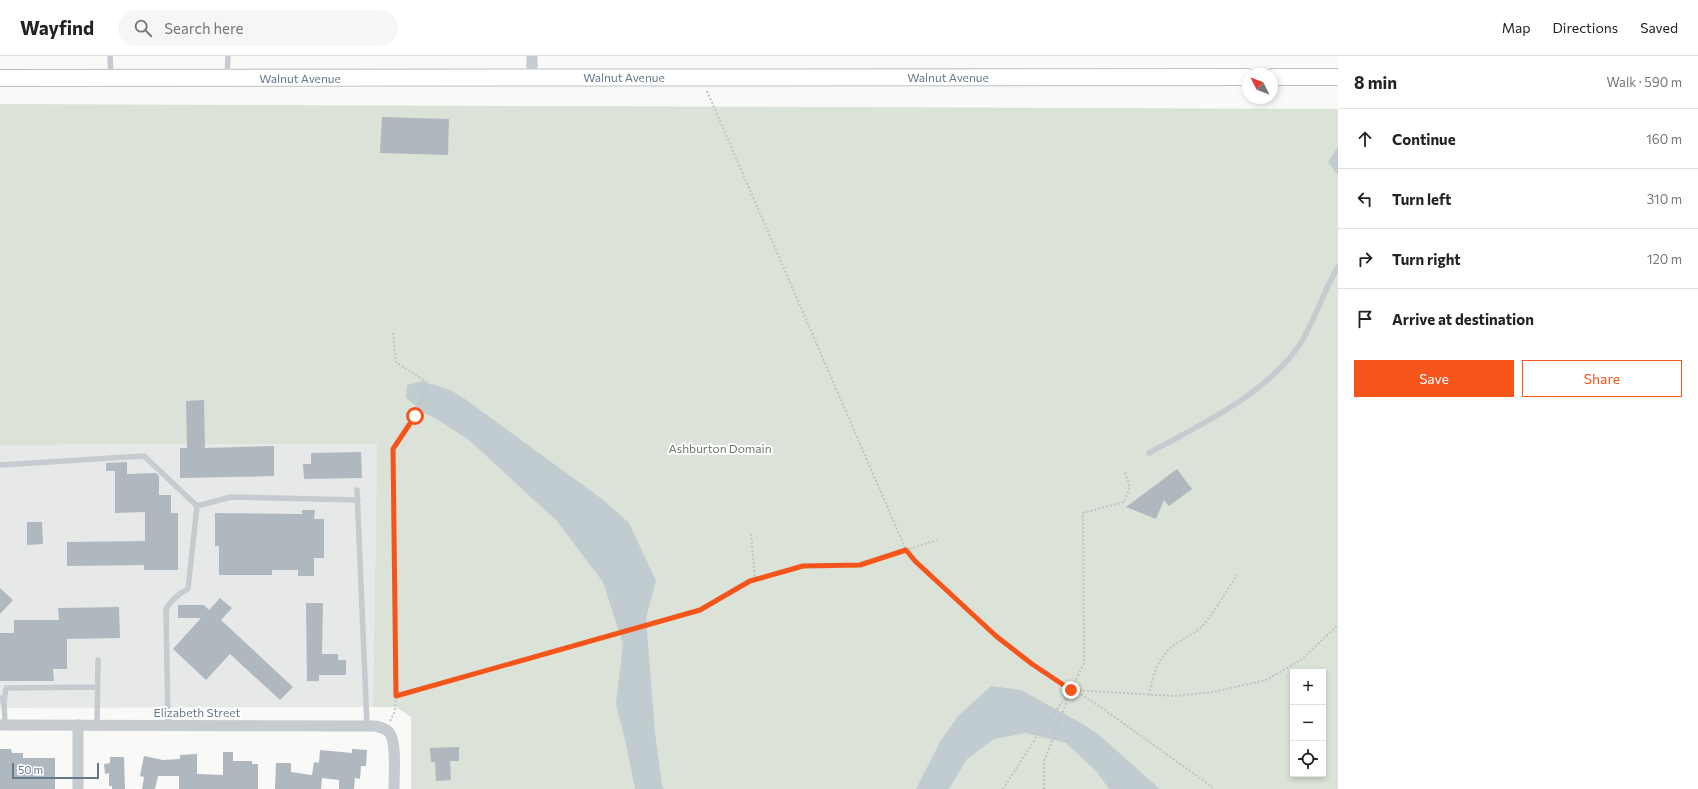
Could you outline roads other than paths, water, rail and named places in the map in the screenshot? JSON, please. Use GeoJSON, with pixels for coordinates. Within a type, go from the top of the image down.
{"type":"FeatureCollection","features":[{"type":"Feature","properties":{"kind":"main road"},"geometry":{"type":"LineString","coordinates":[[1278,77],[1338,76]]}},
{"type":"Feature","properties":{"kind":"main road","name":"Walnut Avenue"},"geometry":{"type":"LineString","coordinates":[[0,78],[1242,77]]}},
{"type":"Feature","properties":{"kind":"street"},"geometry":{"type":"LineString","coordinates":[[532,56],[532,78]]}},
{"type":"Feature","properties":{"kind":"street","name":"Elizabeth Street"},"geometry":{"type":"LineString","coordinates":[[2,725],[382,727],[390,734],[394,747],[394,789]]}},
{"type":"Feature","properties":{"kind":"street"},"geometry":{"type":"LineString","coordinates":[[78,725],[78,789]]}},
{"type":"Feature","properties":{"kind":"lane"},"geometry":{"type":"LineString","coordinates":[[110,56],[111,78]]}},
{"type":"Feature","properties":{"kind":"lane"},"geometry":{"type":"LineString","coordinates":[[227,78],[228,56]]}},
{"type":"Feature","properties":{"kind":"lane"},"geometry":{"type":"LineString","coordinates":[[1149,453],[1206,422],[1244,398],[1274,374],[1288,360],[1301,343],[1338,267]]}},
{"type":"Feature","properties":{"kind":"lane"},"geometry":{"type":"LineString","coordinates":[[0,465],[144,456],[197,506]]}},
{"type":"Feature","properties":{"kind":"lane"},"geometry":{"type":"LineString","coordinates":[[357,490],[367,726]]}},
{"type":"Feature","properties":{"kind":"lane"},"geometry":{"type":"LineString","coordinates":[[197,506],[231,496],[358,500]]}},
{"type":"Feature","properties":{"kind":"lane"},"geometry":{"type":"LineString","coordinates":[[168,725],[166,609],[170,601],[178,594],[188,589],[197,506]]}},
{"type":"Feature","properties":{"kind":"lane"},"geometry":{"type":"LineString","coordinates":[[97,725],[98,660]]}},
{"type":"Feature","properties":{"kind":"lane"},"geometry":{"type":"LineString","coordinates":[[2,725],[2,700],[6,688],[97,687]]}},
{"type":"Feature","properties":{"kind":"park label","name":"Ashburton Domain"},"geometry":{"type":"Point","coordinates":[720,448]}}]}
